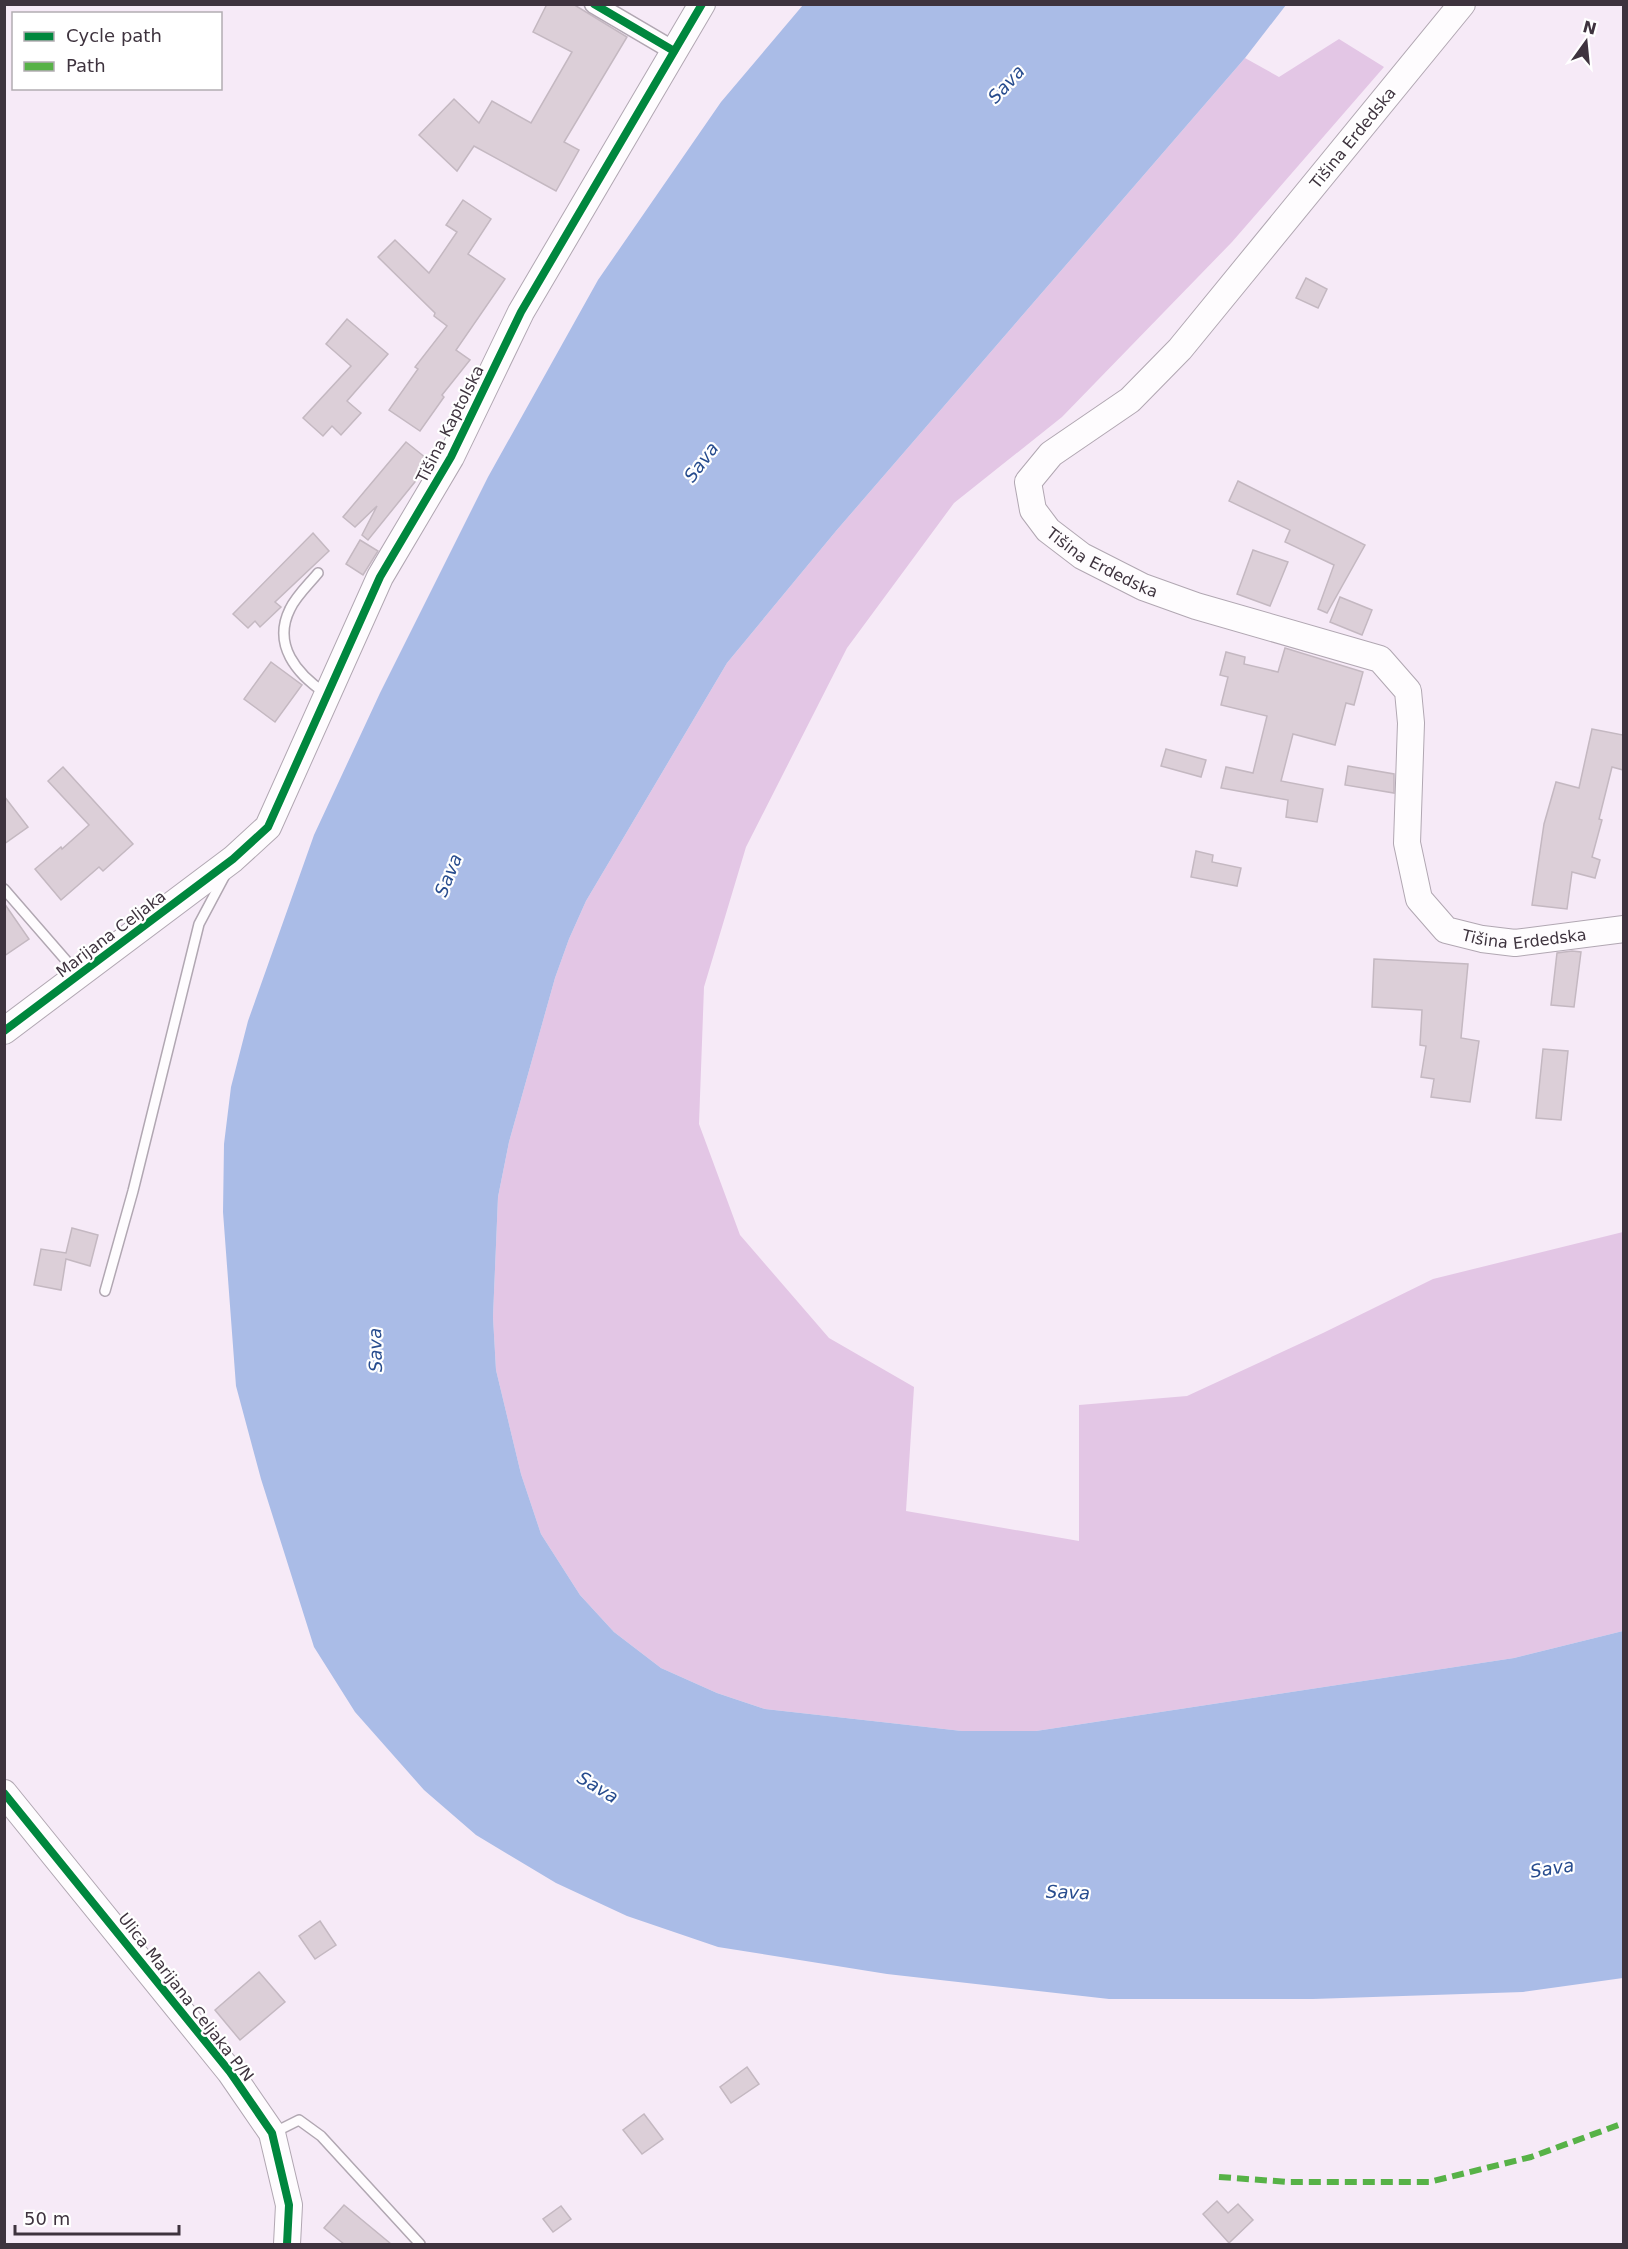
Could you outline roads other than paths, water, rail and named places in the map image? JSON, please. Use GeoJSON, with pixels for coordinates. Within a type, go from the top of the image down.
{"type":"FeatureCollection","features":[{"type":"Feature","properties":{"kind":"main road","name":"Tišina Kaptolska"},"geometry":{"type":"LineString","coordinates":[[233,859],[268,827],[380,577],[451,457],[520,312],[702,4]]}},
{"type":"Feature","properties":{"kind":"main road","name":"Tišina Erdedska"},"geometry":{"type":"LineString","coordinates":[[1462,4],[1180,349],[1130,400],[1051,454],[1028,482],[1033,510],[1048,530],[1082,556],[1143,587],[1196,606],[1380,659],[1408,691],[1411,723],[1407,843],[1419,899],[1446,930],[1482,939],[1515,943],[1623,929]]}},
{"type":"Feature","properties":{"kind":"main road","name":"Marijana Celjaka"},"geometry":{"type":"LineString","coordinates":[[4,1030],[233,859]]}},
{"type":"Feature","properties":{"kind":"main road","name":"Ulica Marijana Celjaka P/N"},"geometry":{"type":"LineString","coordinates":[[4,1793],[230,2072],[272,2133],[289,2205],[287,2244]]}},
{"type":"Feature","properties":{"kind":"street"},"geometry":{"type":"LineString","coordinates":[[594,4],[674,51]]}},
{"type":"Feature","properties":{"kind":"lane"},"geometry":{"type":"LineString","coordinates":[[318,573],[290,609],[282,634],[289,657],[311,683],[327,695]]}},
{"type":"Feature","properties":{"kind":"lane"},"geometry":{"type":"LineString","coordinates":[[105,1291],[133,1191],[199,924],[233,859]]}},
{"type":"Feature","properties":{"kind":"lane"},"geometry":{"type":"LineString","coordinates":[[4,889],[79,975]]}},
{"type":"Feature","properties":{"kind":"lane"},"geometry":{"type":"LineString","coordinates":[[272,2133],[299,2120],[321,2136],[420,2244]]}},
{"type":"Feature","properties":{"kind":"water","name":"Sava"},"geometry":{"type":"Polygon","coordinates":[[[803,5],[1286,5],[1245,58],[836,531],[727,663],[586,901],[555,978],[509,1142],[498,1197],[493,1317],[496,1370],[521,1474],[541,1534],[580,1595],[614,1632],[661,1668],[717,1693],[765,1709],[962,1731],[1036,1731],[1514,1658],[1623,1631],[1623,1978],[1523,1992],[1313,1999],[1109,1999],[887,1974],[718,1947],[627,1916],[556,1883],[476,1835],[424,1790],[355,1712],[314,1647],[261,1479],[236,1386],[223,1212],[224,1144],[231,1087],[248,1021],[314,835],[380,693],[488,477],[598,280],[721,102],[803,5]]]}}]}
